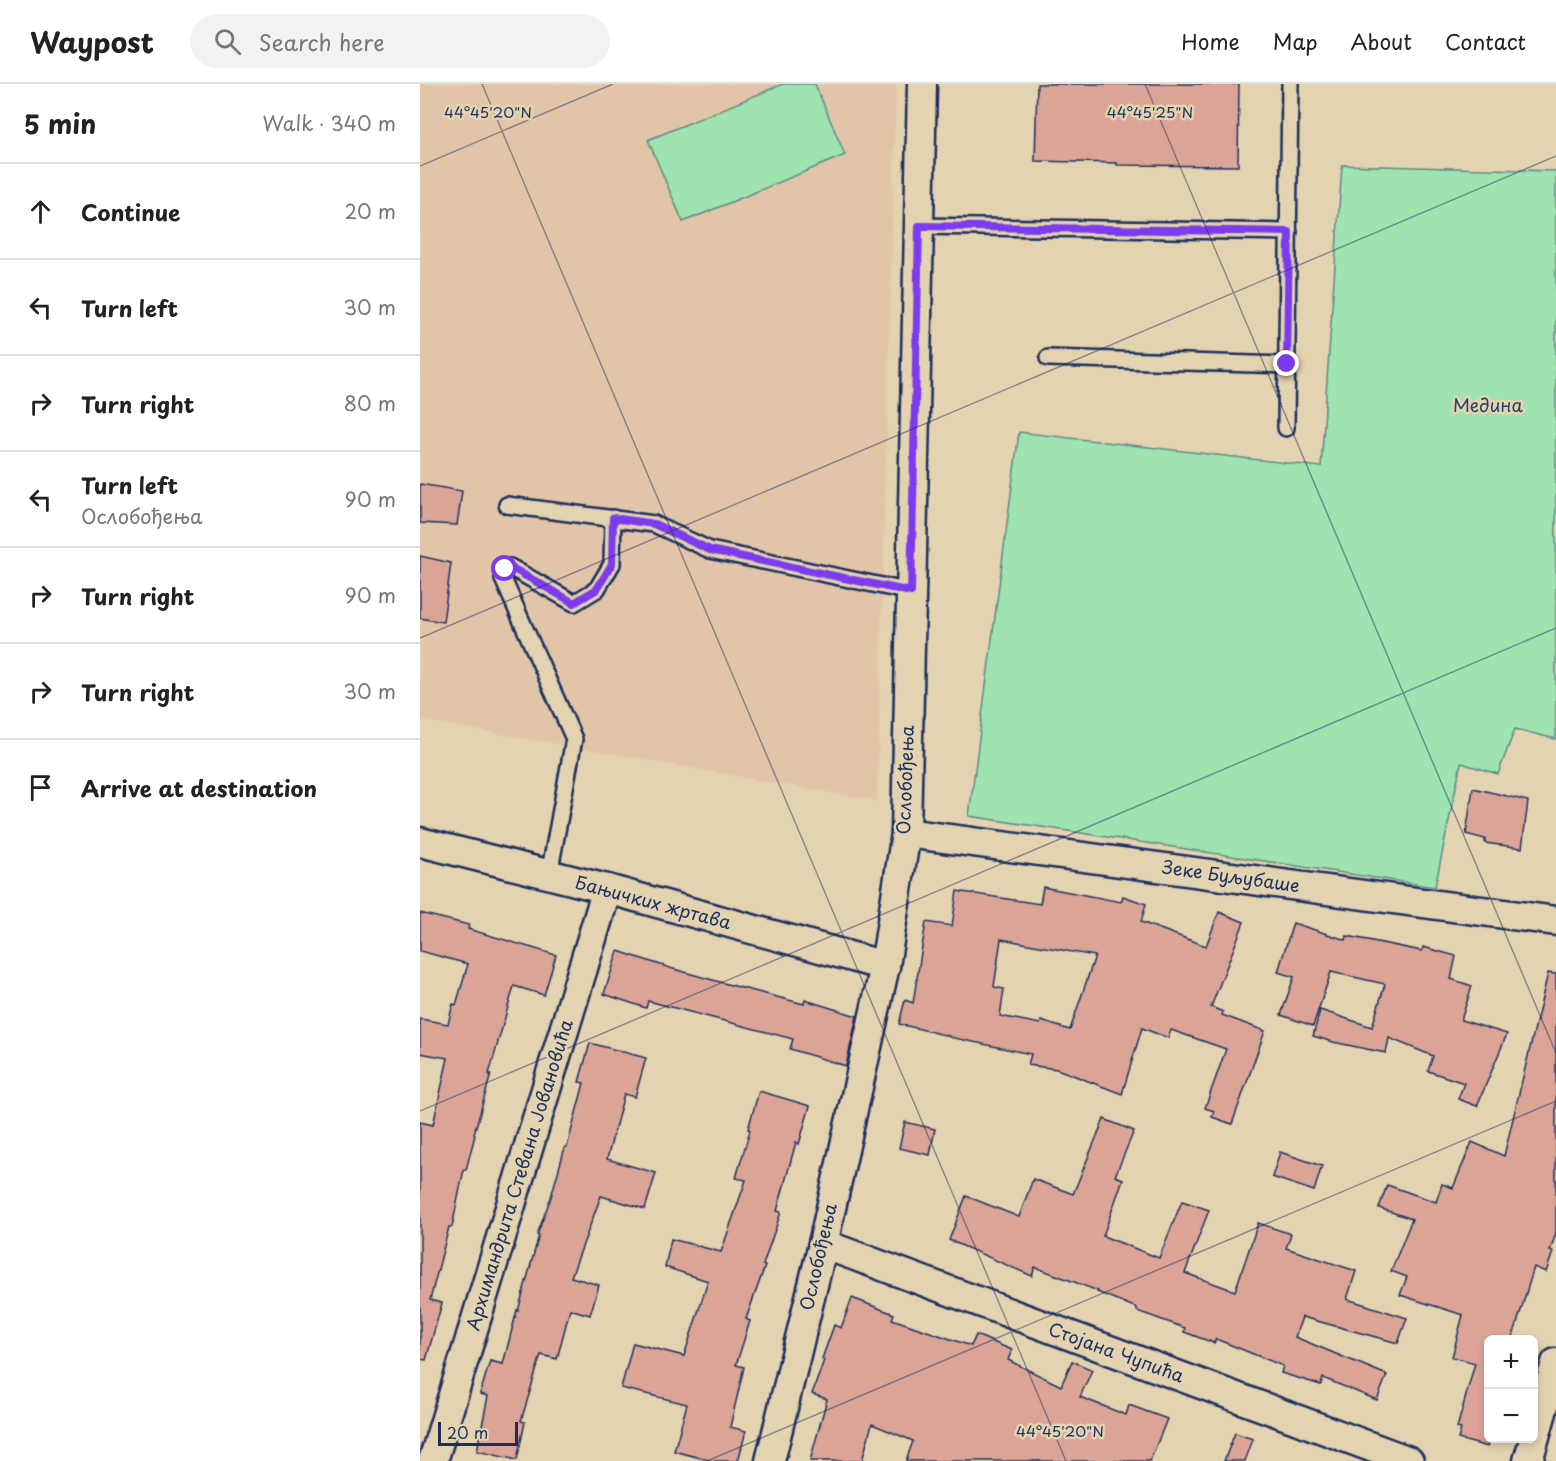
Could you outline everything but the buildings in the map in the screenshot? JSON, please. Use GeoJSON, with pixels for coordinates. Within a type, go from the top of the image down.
{"type":"FeatureCollection","features":[{"type":"Feature","properties":{"kind":"street","name":"Ослобођења"},"geometry":{"type":"LineString","coordinates":[[770,1461],[823,1244],[885,966],[906,833],[922,84]]}},
{"type":"Feature","properties":{"kind":"street","name":"Зеке Буљубаше"},"geometry":{"type":"LineString","coordinates":[[906,833],[1556,921]]}},
{"type":"Feature","properties":{"kind":"street","name":"Бањичких жртава"},"geometry":{"type":"LineString","coordinates":[[420,842],[607,889],[885,966]]}},
{"type":"Feature","properties":{"kind":"street","name":"Архимандрита Стевана Јовановића"},"geometry":{"type":"LineString","coordinates":[[433,1461],[607,889]]}},
{"type":"Feature","properties":{"kind":"street","name":"Стојана Чупића"},"geometry":{"type":"LineString","coordinates":[[823,1244],[1404,1460]]}},
{"type":"Feature","properties":{"kind":"street"},"geometry":{"type":"LineString","coordinates":[[1528,1461],[1556,1363]]}},
{"type":"Feature","properties":{"kind":"lane"},"geometry":{"type":"LineString","coordinates":[[1286,428],[1290,84]]}},
{"type":"Feature","properties":{"kind":"lane"},"geometry":{"type":"LineString","coordinates":[[919,226],[1289,232]]}},
{"type":"Feature","properties":{"kind":"lane"},"geometry":{"type":"LineString","coordinates":[[1048,358],[1287,364]]}},
{"type":"Feature","properties":{"kind":"lane"},"geometry":{"type":"LineString","coordinates":[[507,505],[654,524],[710,550],[911,592]]}},
{"type":"Feature","properties":{"kind":"lane"},"geometry":{"type":"LineString","coordinates":[[549,875],[574,739],[503,579],[505,569],[510,567],[574,603],[597,589],[612,564],[613,518]]}},
{"type":"Feature","properties":{"kind":"shaded area"},"geometry":{"type":"Polygon","coordinates":[[[420,84],[896,84],[877,801],[420,720],[420,84]]]}},
{"type":"Feature","properties":{"kind":"green space"},"geometry":{"type":"Polygon","coordinates":[[[783,84],[815,84],[845,155],[683,222],[648,140],[783,84]]]}},
{"type":"Feature","properties":{"kind":"green space","name":"Медина"},"geometry":{"type":"Polygon","coordinates":[[[1342,165],[1556,171],[1556,739],[1515,729],[1498,774],[1461,763],[1435,887],[969,816],[1019,432],[1321,467],[1342,165]]]}},
{"type":"Feature","properties":{"kind":"route"},"geometry":{"type":"LineString","coordinates":[[505,569],[510,567],[574,603],[597,589],[612,564],[613,518],[654,524],[710,550],[911,592],[919,226],[1289,232],[1287,364]]}}]}
